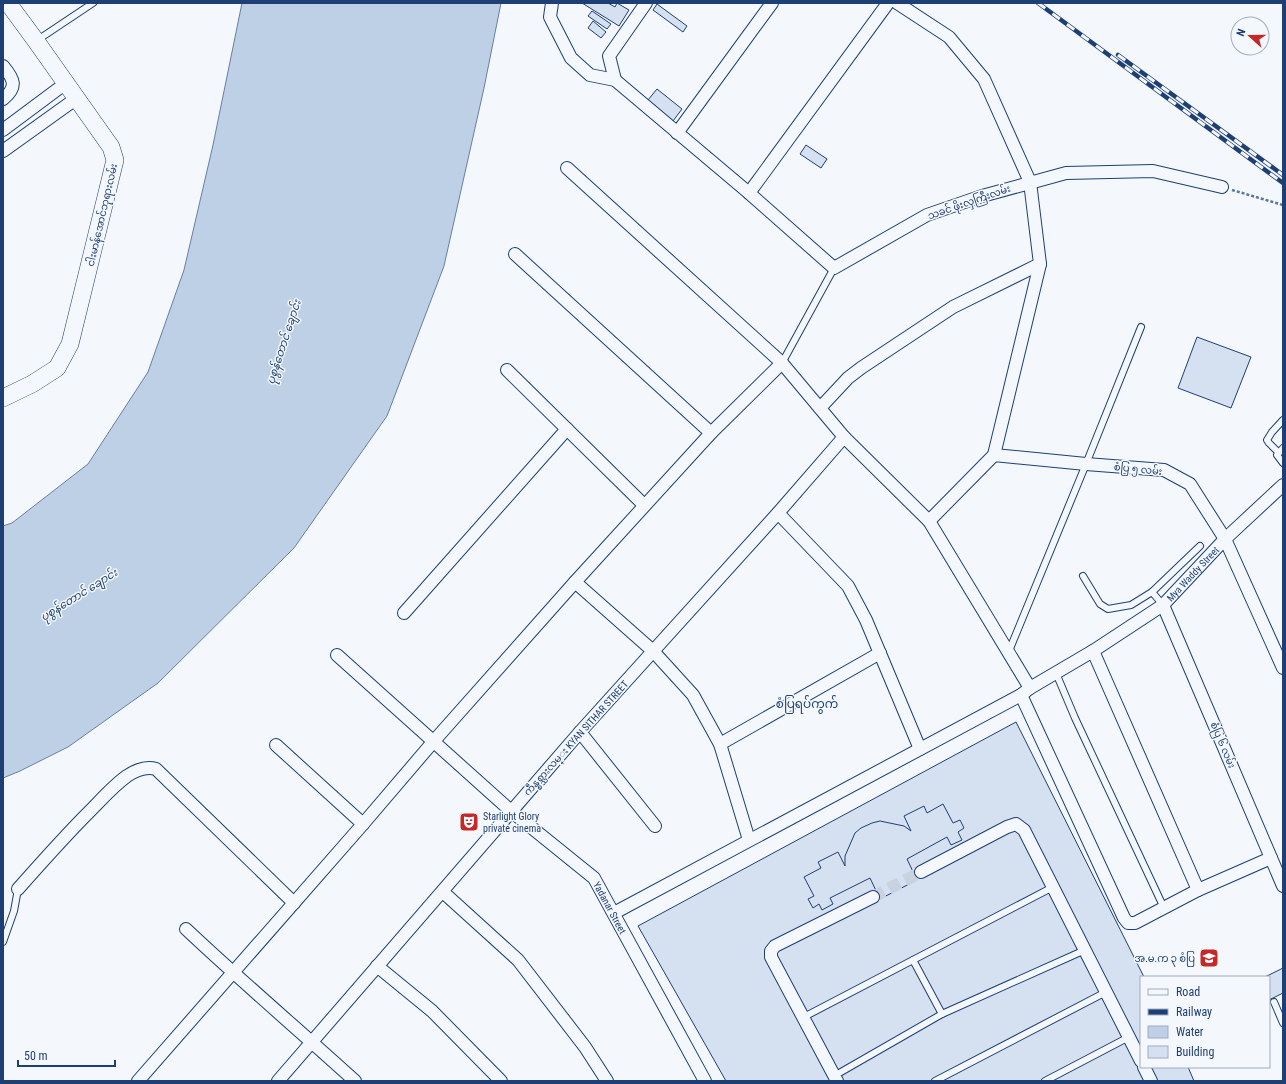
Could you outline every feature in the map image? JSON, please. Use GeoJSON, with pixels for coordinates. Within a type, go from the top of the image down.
{"type":"FeatureCollection","features":[{"type":"Feature","properties":{"kind":"street"},"geometry":{"type":"LineString","coordinates":[[552,3],[550,17],[571,58],[590,75],[615,80],[677,134],[749,193],[834,268]]}},
{"type":"Feature","properties":{"kind":"street"},"geometry":{"type":"LineString","coordinates":[[615,80],[609,56],[646,3]]}},
{"type":"Feature","properties":{"kind":"street"},"geometry":{"type":"LineString","coordinates":[[677,134],[772,3]]}},
{"type":"Feature","properties":{"kind":"street"},"geometry":{"type":"LineString","coordinates":[[749,193],[888,3]]}},
{"type":"Feature","properties":{"kind":"street"},"geometry":{"type":"LineString","coordinates":[[897,3],[949,37],[984,79],[1030,182],[1040,264],[994,455],[929,521]]}},
{"type":"Feature","properties":{"kind":"street","name":"ငါးမာန်အောင်ဘုရားလမ်း"},"geometry":{"type":"LineString","coordinates":[[3,398],[32,384],[57,368],[70,344],[115,160],[111,147],[77,98],[36,41],[7,7]]}},
{"type":"Feature","properties":{"kind":"street"},"geometry":{"type":"LineString","coordinates":[[3,66],[13,80],[13,87],[10,93],[3,99]]}},
{"type":"Feature","properties":{"kind":"street"},"geometry":{"type":"LineString","coordinates":[[3,130],[66,83]]}},
{"type":"Feature","properties":{"kind":"street"},"geometry":{"type":"LineString","coordinates":[[3,151],[77,98]]}},
{"type":"Feature","properties":{"kind":"street"},"geometry":{"type":"LineString","coordinates":[[567,168],[782,363],[844,437],[929,521],[1009,651],[1124,918],[1128,923],[1135,923],[1198,890],[1271,858]]}},
{"type":"Feature","properties":{"kind":"street","name":"သခင် ဖိုးလှကြီးလမ်း"},"geometry":{"type":"LineString","coordinates":[[834,268],[927,215],[982,196],[1066,173],[1153,171],[1222,187]]}},
{"type":"Feature","properties":{"kind":"street"},"geometry":{"type":"LineString","coordinates":[[515,254],[711,433]]}},
{"type":"Feature","properties":{"kind":"street"},"geometry":{"type":"LineString","coordinates":[[820,408],[848,378],[882,353],[940,315],[953,307],[1040,264]]}},
{"type":"Feature","properties":{"kind":"street"},"geometry":{"type":"LineString","coordinates":[[138,1081],[433,742],[644,505],[711,433],[782,363]]}},
{"type":"Feature","properties":{"kind":"street"},"geometry":{"type":"LineString","coordinates":[[507,370],[644,505]]}},
{"type":"Feature","properties":{"kind":"street"},"geometry":{"type":"LineString","coordinates":[[404,613],[567,429]]}},
{"type":"Feature","properties":{"kind":"street","name":"ကဵန္စစ္သားလမ္း KYAN SITHAR STREET"},"geometry":{"type":"LineString","coordinates":[[278,1081],[580,732],[778,513],[844,437]]}},
{"type":"Feature","properties":{"kind":"street","name":"စံပြ ၅ လမ်း"},"geometry":{"type":"LineString","coordinates":[[994,455],[1164,470],[1190,484],[1225,539],[1283,668]]}},
{"type":"Feature","properties":{"kind":"street","name":"Mya Waddy Street"},"geometry":{"type":"LineString","coordinates":[[614,913],[920,750],[1026,692],[1093,651],[1163,605],[1225,539],[1283,485]]}},
{"type":"Feature","properties":{"kind":"street"},"geometry":{"type":"LineString","coordinates":[[778,513],[848,586],[866,620],[920,750]]}},
{"type":"Feature","properties":{"kind":"street"},"geometry":{"type":"LineString","coordinates":[[575,582],[653,651],[693,695],[720,744],[749,840]]}},
{"type":"Feature","properties":{"kind":"street","name":"စံပြ ၆ လမ်း"},"geometry":{"type":"LineString","coordinates":[[1163,605],[1283,886]]}},
{"type":"Feature","properties":{"kind":"street"},"geometry":{"type":"LineString","coordinates":[[1093,651],[1198,890]]}},
{"type":"Feature","properties":{"kind":"street"},"geometry":{"type":"LineString","coordinates":[[720,744],[880,653]]}},
{"type":"Feature","properties":{"kind":"street","name":"Yadanar Street"},"geometry":{"type":"LineString","coordinates":[[337,655],[511,811],[594,878],[705,1081]]}},
{"type":"Feature","properties":{"kind":"street"},"geometry":{"type":"LineString","coordinates":[[580,732],[655,826]]}},
{"type":"Feature","properties":{"kind":"street"},"geometry":{"type":"LineString","coordinates":[[276,744],[363,824]]}},
{"type":"Feature","properties":{"kind":"street"},"geometry":{"type":"LineString","coordinates":[[18,890],[53,849],[109,792],[128,775],[143,768],[151,767],[156,769],[294,903]]}},
{"type":"Feature","properties":{"kind":"street"},"geometry":{"type":"LineString","coordinates":[[922,872],[1007,827],[1016,824],[1024,830],[1140,1059]]}},
{"type":"Feature","properties":{"kind":"street"},"geometry":{"type":"LineString","coordinates":[[443,892],[518,960],[584,1047],[607,1081]]}},
{"type":"Feature","properties":{"kind":"street"},"geometry":{"type":"LineString","coordinates":[[836,1078],[802,1018],[771,957],[771,951],[776,946],[873,897]]}},
{"type":"Feature","properties":{"kind":"street"},"geometry":{"type":"LineString","coordinates":[[186,929],[232,973],[355,1081]]}},
{"type":"Feature","properties":{"kind":"street"},"geometry":{"type":"LineString","coordinates":[[377,966],[432,1011],[501,1081]]}},
{"type":"Feature","properties":{"kind":"street"},"geometry":{"type":"LineString","coordinates":[[1144,1068],[1149,1080]]}},
{"type":"Feature","properties":{"kind":"lane"},"geometry":{"type":"LineString","coordinates":[[36,41],[93,3]]}},
{"type":"Feature","properties":{"kind":"lane"},"geometry":{"type":"LineString","coordinates":[[782,363],[834,268]]}},
{"type":"Feature","properties":{"kind":"lane"},"geometry":{"type":"LineString","coordinates":[[1009,651],[1141,327]]}},
{"type":"Feature","properties":{"kind":"lane"},"geometry":{"type":"LineString","coordinates":[[1283,420],[1267,440],[1269,444],[1281,450],[1278,457],[1283,464]]}},
{"type":"Feature","properties":{"kind":"lane"},"geometry":{"type":"LineString","coordinates":[[1083,576],[1100,604],[1108,609],[1121,608],[1131,605],[1152,592],[1200,546]]}},
{"type":"Feature","properties":{"kind":"lane"},"geometry":{"type":"LineString","coordinates":[[1152,592],[1163,605]]}},
{"type":"Feature","properties":{"kind":"lane"},"geometry":{"type":"LineString","coordinates":[[1056,673],[1074,718],[1164,908]]}},
{"type":"Feature","properties":{"kind":"lane"},"geometry":{"type":"LineString","coordinates":[[802,1018],[1053,887]]}},
{"type":"Feature","properties":{"kind":"lane"},"geometry":{"type":"LineString","coordinates":[[3,942],[14,911],[18,890]]}},
{"type":"Feature","properties":{"kind":"lane"},"geometry":{"type":"LineString","coordinates":[[836,1078],[942,1014],[1085,950]]}},
{"type":"Feature","properties":{"kind":"lane"},"geometry":{"type":"LineString","coordinates":[[913,960],[942,1014]]}},
{"type":"Feature","properties":{"kind":"lane"},"geometry":{"type":"LineString","coordinates":[[935,1081],[1106,992]]}},
{"type":"Feature","properties":{"kind":"lane"},"geometry":{"type":"LineString","coordinates":[[1274,1002],[1283,1023]]}},
{"type":"Feature","properties":{"kind":"lane"},"geometry":{"type":"LineString","coordinates":[[1045,1081],[1129,1038]]}},
{"type":"Feature","properties":{"kind":"path"},"geometry":{"type":"LineString","coordinates":[[1222,187],[1283,205]]}},
{"type":"Feature","properties":{"kind":"water","name":"ပုစွန်တောင် ချောင်း"},"geometry":{"type":"Polygon","coordinates":[[[242,3],[501,3],[484,88],[444,266],[387,416],[294,548],[158,683],[68,747],[3,778],[3,526],[12,523],[88,464],[148,372],[184,270],[213,145],[242,3]]]}},
{"type":"Feature","properties":{"kind":"building"},"geometry":{"type":"Polygon","coordinates":[[[582,3],[608,3],[615,7],[617,3],[629,10],[619,26],[582,3]]]}},
{"type":"Feature","properties":{"kind":"building"},"geometry":{"type":"Polygon","coordinates":[[[657,4],[687,26],[683,32],[653,10],[657,4]]]}},
{"type":"Feature","properties":{"kind":"building"},"geometry":{"type":"Polygon","coordinates":[[[592,11],[611,24],[607,29],[588,16],[592,11]]]}},
{"type":"Feature","properties":{"kind":"building"},"geometry":{"type":"Polygon","coordinates":[[[593,21],[606,32],[601,38],[588,28],[593,21]]]}},
{"type":"Feature","properties":{"kind":"building"},"geometry":{"type":"Polygon","coordinates":[[[657,89],[682,109],[673,121],[648,100],[657,89]]]}},
{"type":"Feature","properties":{"kind":"building"},"geometry":{"type":"Polygon","coordinates":[[[806,145],[827,159],[821,168],[800,154],[806,145]]]}},
{"type":"Feature","properties":{"kind":"building"},"geometry":{"type":"Polygon","coordinates":[[[1197,337],[1251,357],[1231,408],[1178,388],[1197,337]]]}},
{"type":"Feature","properties":{"kind":"building"},"geometry":{"type":"Polygon","coordinates":[[[1016,722],[1143,976],[1140,976],[1140,1068],[1188,1068],[1194,1081],[726,1081],[638,926],[1016,722]]]}},
{"type":"Feature","properties":{"kind":"building"},"geometry":{"type":"Polygon","coordinates":[[[943,804],[953,823],[960,820],[964,828],[958,832],[962,840],[951,845],[947,837],[907,859],[917,880],[880,899],[870,878],[830,898],[833,904],[822,910],[819,904],[813,908],[808,899],[814,896],[804,877],[821,868],[818,862],[838,852],[845,866],[845,856],[855,833],[861,828],[880,821],[904,826],[911,831],[904,816],[924,806],[927,813],[943,804]]]}},
{"type":"Feature","properties":{"kind":"building"},"geometry":{"type":"Polygon","coordinates":[[[1283,968],[1283,993],[1270,1000],[1270,976],[1267,976],[1283,968]]]}},
{"type":"Feature","properties":{"kind":"tunnel"},"geometry":{"type":"LineString","coordinates":[[873,897],[921,872]]}},
{"type":"Feature","properties":{"kind":"railway"},"geometry":{"type":"LineString","coordinates":[[1038,3],[1283,183]]}},
{"type":"Feature","properties":{"kind":"railway"},"geometry":{"type":"LineString","coordinates":[[1118,55],[1283,175]]}},
{"type":"Feature","properties":{"kind":"place","name":"Starlight Glory private cinema"},"geometry":{"type":"Point","coordinates":[469,822]}},
{"type":"Feature","properties":{"kind":"place","name":"အ.မ.က ၃ စံပြ"},"geometry":{"type":"Point","coordinates":[1209,958]}},
{"type":"Feature","properties":{"kind":"district","name":"စံပြရပ်ကွက်"},"geometry":{"type":"Point","coordinates":[807,704]}}]}
